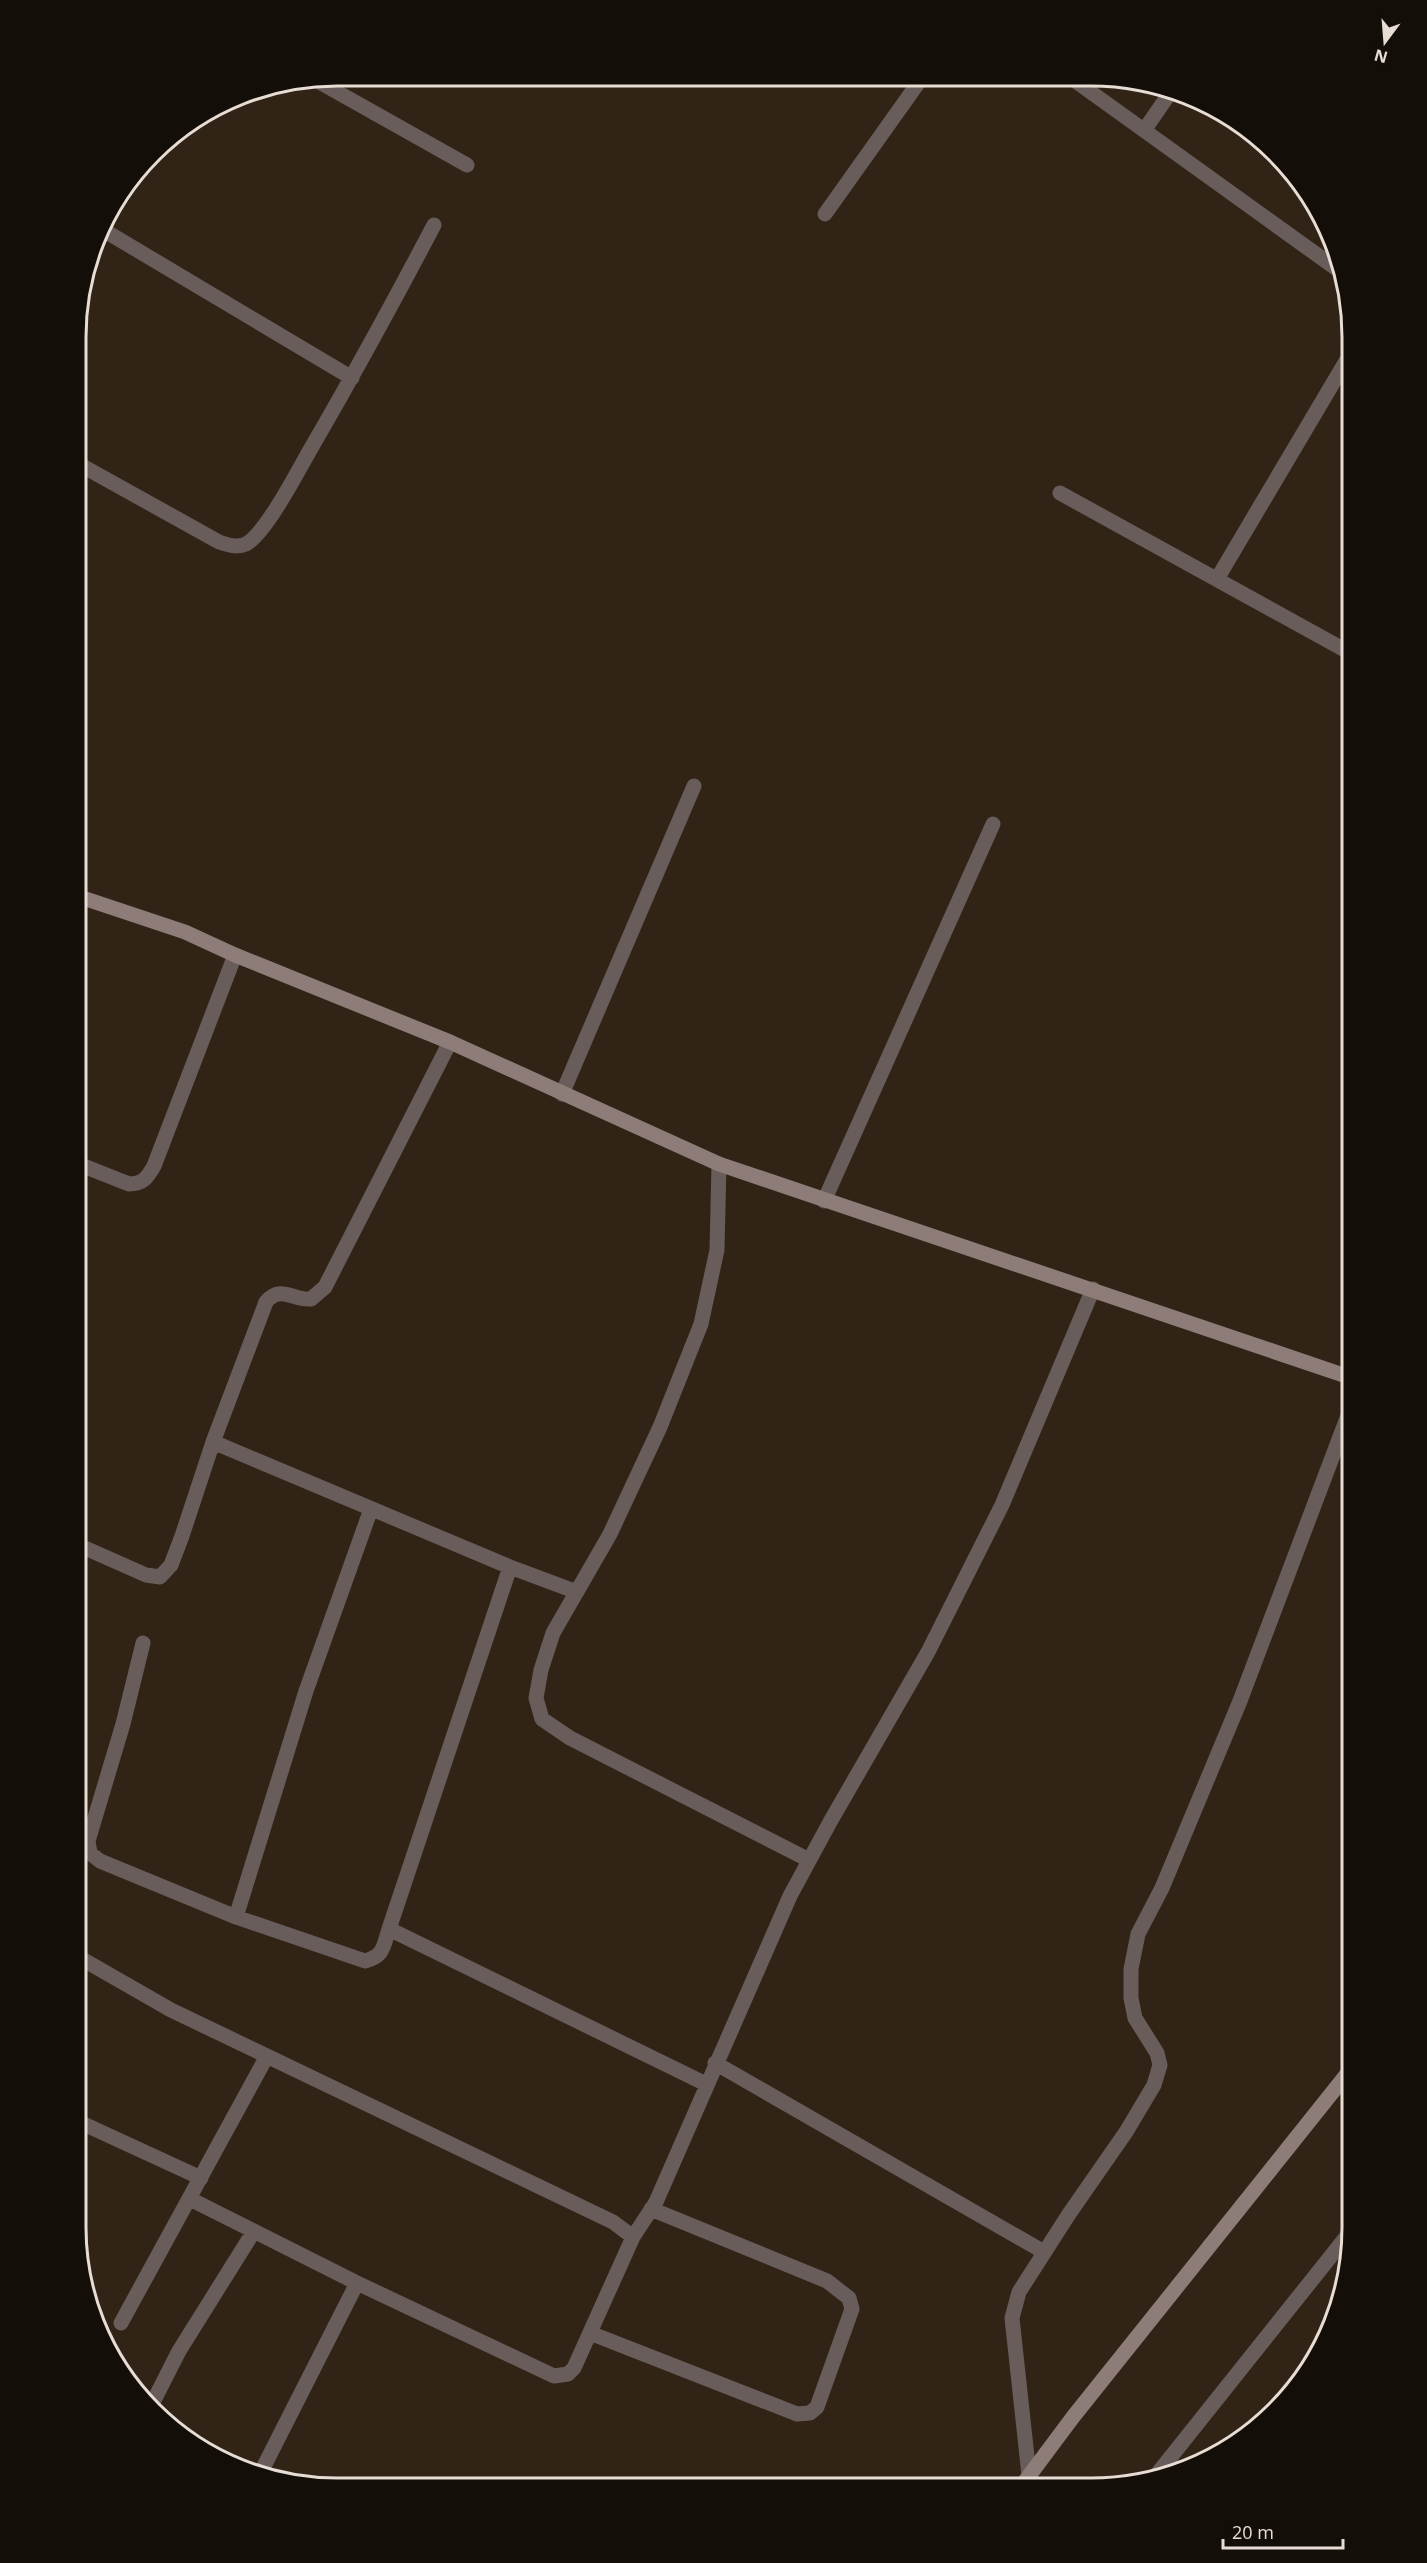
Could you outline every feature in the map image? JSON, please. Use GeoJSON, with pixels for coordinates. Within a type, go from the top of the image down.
{"type":"FeatureCollection","features":[{"type":"Feature","properties":{"kind":"street"},"geometry":{"type":"LineString","coordinates":[[325,86],[467,165]]}},
{"type":"Feature","properties":{"kind":"street"},"geometry":{"type":"LineString","coordinates":[[825,214],[916,86]]}},
{"type":"Feature","properties":{"kind":"street"},"geometry":{"type":"LineString","coordinates":[[1083,86],[1331,264]]}},
{"type":"Feature","properties":{"kind":"street"},"geometry":{"type":"LineString","coordinates":[[1145,129],[1167,98]]}},
{"type":"Feature","properties":{"kind":"street"},"geometry":{"type":"LineString","coordinates":[[86,468],[219,542],[234,546],[246,543],[263,527],[275,509],[352,378],[434,225]]}},
{"type":"Feature","properties":{"kind":"street"},"geometry":{"type":"LineString","coordinates":[[108,233],[352,378]]}},
{"type":"Feature","properties":{"kind":"street"},"geometry":{"type":"LineString","coordinates":[[1217,579],[1342,368]]}},
{"type":"Feature","properties":{"kind":"street"},"geometry":{"type":"LineString","coordinates":[[1060,493],[1342,648]]}},
{"type":"Feature","properties":{"kind":"street"},"geometry":{"type":"LineString","coordinates":[[562,1094],[694,786]]}},
{"type":"Feature","properties":{"kind":"street"},"geometry":{"type":"LineString","coordinates":[[824,1200],[993,824]]}},
{"type":"Feature","properties":{"kind":"street"},"geometry":{"type":"LineString","coordinates":[[86,899],[185,932],[235,955],[450,1042],[719,1164],[1342,1375]]}},
{"type":"Feature","properties":{"kind":"street"},"geometry":{"type":"LineString","coordinates":[[86,1167],[129,1184],[137,1184],[145,1180],[154,1167],[235,955]]}},
{"type":"Feature","properties":{"kind":"street"},"geometry":{"type":"LineString","coordinates":[[86,1548],[146,1575],[160,1577],[166,1572],[182,1536],[213,1443],[266,1302],[279,1293],[307,1300],[317,1296],[325,1287],[450,1042]]}},
{"type":"Feature","properties":{"kind":"street"},"geometry":{"type":"LineString","coordinates":[[719,1164],[717,1250],[701,1324],[660,1428],[620,1513],[553,1633],[541,1670],[536,1698],[542,1719],[570,1738],[809,1860]]}},
{"type":"Feature","properties":{"kind":"street"},"geometry":{"type":"LineString","coordinates":[[190,2199],[357,2283],[554,2376],[568,2374],[574,2368],[623,2255],[651,2209],[790,1896],[928,1652],[1002,1505],[1093,1289]]}},
{"type":"Feature","properties":{"kind":"street"},"geometry":{"type":"LineString","coordinates":[[1025,2478],[1012,2318],[1020,2292],[1044,2252],[1126,2132],[1154,2085],[1160,2065],[1156,2053],[1135,2018],[1131,1998],[1131,1969],[1138,1934],[1162,1888],[1240,1701],[1342,1431]]}},
{"type":"Feature","properties":{"kind":"street"},"geometry":{"type":"LineString","coordinates":[[213,1443],[510,1567],[577,1592]]}},
{"type":"Feature","properties":{"kind":"street"},"geometry":{"type":"LineString","coordinates":[[236,1917],[306,1691],[370,1509]]}},
{"type":"Feature","properties":{"kind":"street"},"geometry":{"type":"LineString","coordinates":[[143,1643],[123,1724],[88,1841],[90,1853],[100,1862],[236,1917],[365,1962],[376,1958],[382,1951],[510,1567]]}},
{"type":"Feature","properties":{"kind":"street"},"geometry":{"type":"LineString","coordinates":[[389,1929],[706,2084]]}},
{"type":"Feature","properties":{"kind":"street"},"geometry":{"type":"LineString","coordinates":[[86,1961],[171,2010],[613,2222],[633,2237]]}},
{"type":"Feature","properties":{"kind":"street"},"geometry":{"type":"LineString","coordinates":[[121,2323],[267,2056]]}},
{"type":"Feature","properties":{"kind":"street"},"geometry":{"type":"LineString","coordinates":[[716,2063],[1044,2252]]}},
{"type":"Feature","properties":{"kind":"street"},"geometry":{"type":"LineString","coordinates":[[1027,2478],[1073,2417],[1342,2081]]}},
{"type":"Feature","properties":{"kind":"street"},"geometry":{"type":"LineString","coordinates":[[86,2125],[201,2178]]}},
{"type":"Feature","properties":{"kind":"street"},"geometry":{"type":"LineString","coordinates":[[590,2333],[797,2414],[810,2413],[817,2407],[852,2309],[849,2298],[826,2281],[651,2209]]}},
{"type":"Feature","properties":{"kind":"street"},"geometry":{"type":"LineString","coordinates":[[155,2399],[179,2351],[254,2231]]}},
{"type":"Feature","properties":{"kind":"street"},"geometry":{"type":"LineString","coordinates":[[1163,2466],[1341,2245]]}},
{"type":"Feature","properties":{"kind":"street"},"geometry":{"type":"LineString","coordinates":[[264,2466],[357,2283]]}}]}
